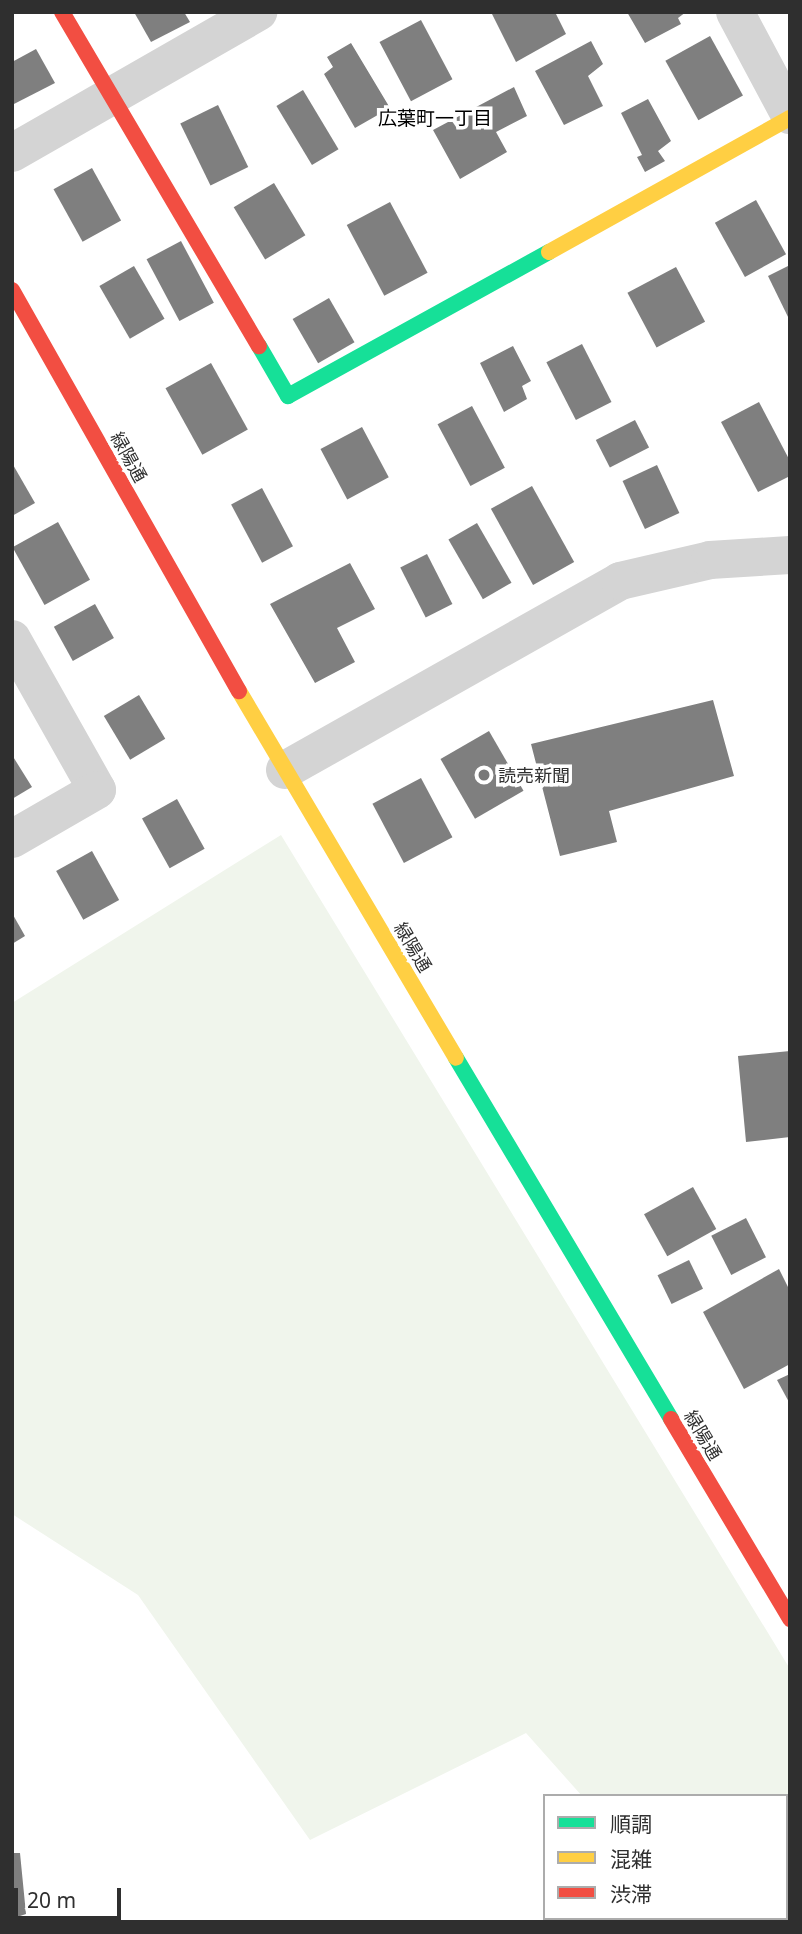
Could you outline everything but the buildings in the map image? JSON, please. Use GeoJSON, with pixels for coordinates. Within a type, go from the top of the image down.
{"type":"FeatureCollection","features":[{"type":"Feature","properties":{"kind":"street"},"geometry":{"type":"LineString","coordinates":[[62,12],[288,396],[790,116],[735,12]]}},
{"type":"Feature","properties":{"kind":"street"},"geometry":{"type":"LineString","coordinates":[[12,153],[258,12]]}},
{"type":"Feature","properties":{"kind":"street","name":"緑陽通"},"geometry":{"type":"LineString","coordinates":[[12,290],[285,770],[790,1619]]}},
{"type":"Feature","properties":{"kind":"street"},"geometry":{"type":"LineString","coordinates":[[285,770],[620,581],[710,559],[790,555]]}},
{"type":"Feature","properties":{"kind":"street"},"geometry":{"type":"LineString","coordinates":[[12,639],[97,790],[12,839]]}},
{"type":"Feature","properties":{"kind":"shaded area"},"geometry":{"type":"Polygon","coordinates":[[[281,835],[790,1669],[790,1922],[692,1920],[788,1920],[788,1794],[580,1794],[526,1733],[310,1840],[138,1595],[12,1514],[12,1003],[281,835]]]}},
{"type":"Feature","properties":{"kind":"traffic: fast"},"geometry":{"type":"LineString","coordinates":[[259,346],[288,396],[549,252]]}},
{"type":"Feature","properties":{"kind":"traffic: fast"},"geometry":{"type":"LineString","coordinates":[[456,1058],[671,1419]]}},
{"type":"Feature","properties":{"kind":"traffic: slow"},"geometry":{"type":"LineString","coordinates":[[549,252],[790,118]]}},
{"type":"Feature","properties":{"kind":"traffic: slow"},"geometry":{"type":"LineString","coordinates":[[239,691],[456,1058]]}},
{"type":"Feature","properties":{"kind":"traffic: jam"},"geometry":{"type":"LineString","coordinates":[[62,12],[259,346]]}},
{"type":"Feature","properties":{"kind":"traffic: jam"},"geometry":{"type":"LineString","coordinates":[[12,290],[239,691]]}},
{"type":"Feature","properties":{"kind":"traffic: jam"},"geometry":{"type":"LineString","coordinates":[[671,1419],[790,1619]]}},
{"type":"Feature","properties":{"kind":"place","name":"読売新聞"},"geometry":{"type":"Point","coordinates":[484,775]}},
{"type":"Feature","properties":{"kind":"district","name":"広葉町一丁目"},"geometry":{"type":"Point","coordinates":[435,119]}}]}
